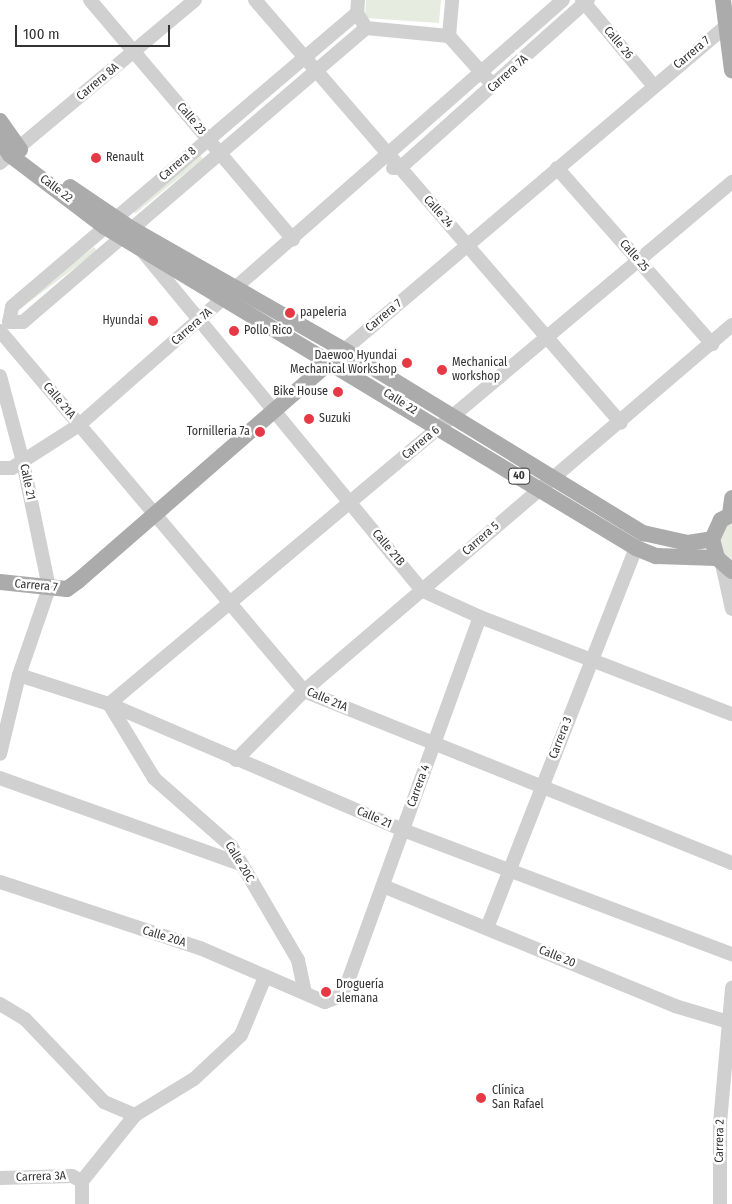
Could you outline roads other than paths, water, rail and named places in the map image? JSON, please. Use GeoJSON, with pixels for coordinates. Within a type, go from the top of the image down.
{"type":"FeatureCollection","features":[{"type":"Feature","properties":{"kind":"main road"},"geometry":{"type":"LineString","coordinates":[[724,0],[729,23],[732,70]]}},
{"type":"Feature","properties":{"kind":"main road","name":"Calle 22"},"geometry":{"type":"LineString","coordinates":[[0,121],[9,155]]}},
{"type":"Feature","properties":{"kind":"main road","name":"Calle 22"},"geometry":{"type":"LineString","coordinates":[[0,140],[9,155],[110,223],[338,355],[446,421],[556,480],[661,540],[712,539]]}},
{"type":"Feature","properties":{"kind":"main road","name":"Calle 22"},"geometry":{"type":"LineString","coordinates":[[127,233],[141,248],[230,294]]}},
{"type":"Feature","properties":{"kind":"main road","name":"Carrera 7"},"geometry":{"type":"LineString","coordinates":[[0,582],[49,588],[67,588],[78,582],[338,355]]}},
{"type":"Feature","properties":{"kind":"main road","name":"Calle 22"},"geometry":{"type":"LineString","coordinates":[[446,421],[543,491],[636,548],[656,556],[723,565]]}},
{"type":"Feature","properties":{"kind":"main road"},"geometry":{"type":"LineString","coordinates":[[723,565],[712,539],[718,525],[731,514],[732,498]]}},
{"type":"Feature","properties":{"kind":"street","name":"Calle 23"},"geometry":{"type":"LineString","coordinates":[[90,0],[293,239]]}},
{"type":"Feature","properties":{"kind":"street","name":"Carrera 8A"},"geometry":{"type":"LineString","coordinates":[[9,155],[195,0]]}},
{"type":"Feature","properties":{"kind":"street","name":"Calle 24"},"geometry":{"type":"LineString","coordinates":[[255,0],[621,423]]}},
{"type":"Feature","properties":{"kind":"street"},"geometry":{"type":"LineString","coordinates":[[449,36],[452,0]]}},
{"type":"Feature","properties":{"kind":"street","name":"Carrera 7A"},"geometry":{"type":"LineString","coordinates":[[0,468],[23,462],[79,425],[483,74],[563,0]]}},
{"type":"Feature","properties":{"kind":"street","name":"Carrera 7A"},"geometry":{"type":"LineString","coordinates":[[400,168],[495,86],[586,1]]}},
{"type":"Feature","properties":{"kind":"street","name":"Calle 26"},"geometry":{"type":"LineString","coordinates":[[586,1],[654,86]]}},
{"type":"Feature","properties":{"kind":"street","name":"Carrera 8"},"geometry":{"type":"LineString","coordinates":[[357,6],[366,28],[317,72],[23,322],[3,327],[12,307],[304,56],[357,6]]}},
{"type":"Feature","properties":{"kind":"street","name":"Carrera 7"},"geometry":{"type":"LineString","coordinates":[[338,355],[729,23]]}},
{"type":"Feature","properties":{"kind":"street"},"geometry":{"type":"LineString","coordinates":[[366,28],[449,36],[495,86]]}},
{"type":"Feature","properties":{"kind":"street"},"geometry":{"type":"LineString","coordinates":[[374,168],[400,168]]}},
{"type":"Feature","properties":{"kind":"street","name":"Calle 25"},"geometry":{"type":"LineString","coordinates":[[557,168],[712,344]]}},
{"type":"Feature","properties":{"kind":"street","name":"Carrera 6"},"geometry":{"type":"LineString","coordinates":[[109,704],[732,182]]}},
{"type":"Feature","properties":{"kind":"street","name":"Calle 21B"},"geometry":{"type":"LineString","coordinates":[[141,248],[198,321],[423,590],[480,617],[732,714]]}},
{"type":"Feature","properties":{"kind":"street","name":"Carrera 5"},"geometry":{"type":"LineString","coordinates":[[236,760],[304,691],[556,480],[732,325]]}},
{"type":"Feature","properties":{"kind":"street","name":"Calle 21A"},"geometry":{"type":"LineString","coordinates":[[3,327],[79,425],[304,691],[732,863]]}},
{"type":"Feature","properties":{"kind":"street","name":"Calle 21"},"geometry":{"type":"LineString","coordinates":[[0,376],[23,462],[49,588]]}},
{"type":"Feature","properties":{"kind":"street","name":"Carrera 3"},"geometry":{"type":"LineString","coordinates":[[487,928],[636,548]]}},
{"type":"Feature","properties":{"kind":"street"},"geometry":{"type":"LineString","coordinates":[[723,565],[732,609]]}},
{"type":"Feature","properties":{"kind":"street"},"geometry":{"type":"LineString","coordinates":[[0,754],[19,675],[49,588]]}},
{"type":"Feature","properties":{"kind":"street","name":"Carrera 4"},"geometry":{"type":"LineString","coordinates":[[325,1002],[338,997],[348,984],[480,617]]}},
{"type":"Feature","properties":{"kind":"street","name":"Calle 21"},"geometry":{"type":"LineString","coordinates":[[19,675],[109,704],[403,830],[510,868],[732,954]]}},
{"type":"Feature","properties":{"kind":"street","name":"Calle 20C"},"geometry":{"type":"LineString","coordinates":[[109,704],[154,778],[218,830],[298,960],[305,993]]}},
{"type":"Feature","properties":{"kind":"street"},"geometry":{"type":"LineString","coordinates":[[0,778],[240,864]]}},
{"type":"Feature","properties":{"kind":"street","name":"Calle 20A"},"geometry":{"type":"LineString","coordinates":[[0,882],[200,948],[265,978],[325,1002]]}},
{"type":"Feature","properties":{"kind":"street","name":"Calle 20"},"geometry":{"type":"LineString","coordinates":[[383,886],[675,1006],[730,1023]]}},
{"type":"Feature","properties":{"kind":"street"},"geometry":{"type":"LineString","coordinates":[[82,1204],[82,1181],[135,1115],[194,1079],[241,1035],[265,978]]}},
{"type":"Feature","properties":{"kind":"street","name":"Carrera 2"},"geometry":{"type":"LineString","coordinates":[[720,1204],[720,1123],[732,988]]}},
{"type":"Feature","properties":{"kind":"street"},"geometry":{"type":"LineString","coordinates":[[0,1004],[26,1019],[104,1102],[135,1115]]}},
{"type":"Feature","properties":{"kind":"street","name":"Carrera 3A"},"geometry":{"type":"LineString","coordinates":[[0,1178],[72,1176],[82,1181]]}},
{"type":"Feature","properties":{"kind":"place","name":"Renault"},"geometry":{"type":"Point","coordinates":[96,158]}},
{"type":"Feature","properties":{"kind":"place","name":"papeleria"},"geometry":{"type":"Point","coordinates":[290,313]}},
{"type":"Feature","properties":{"kind":"place","name":"Hyundai"},"geometry":{"type":"Point","coordinates":[153,321]}},
{"type":"Feature","properties":{"kind":"place","name":"Pollo Rico"},"geometry":{"type":"Point","coordinates":[234,331]}},
{"type":"Feature","properties":{"kind":"place","name":"Daewoo Hyundai Mechanical Workshop"},"geometry":{"type":"Point","coordinates":[407,363]}},
{"type":"Feature","properties":{"kind":"place","name":"Mechanical workshop"},"geometry":{"type":"Point","coordinates":[442,370]}},
{"type":"Feature","properties":{"kind":"place","name":"Bike House"},"geometry":{"type":"Point","coordinates":[338,392]}},
{"type":"Feature","properties":{"kind":"place","name":"Suzuki"},"geometry":{"type":"Point","coordinates":[309,419]}},
{"type":"Feature","properties":{"kind":"place","name":"Tornilleria 7a"},"geometry":{"type":"Point","coordinates":[260,432]}},
{"type":"Feature","properties":{"kind":"place","name":"Droguería alemana"},"geometry":{"type":"Point","coordinates":[326,992]}},
{"type":"Feature","properties":{"kind":"place","name":"Clínica San Rafael"},"geometry":{"type":"Point","coordinates":[481,1098]}}]}
